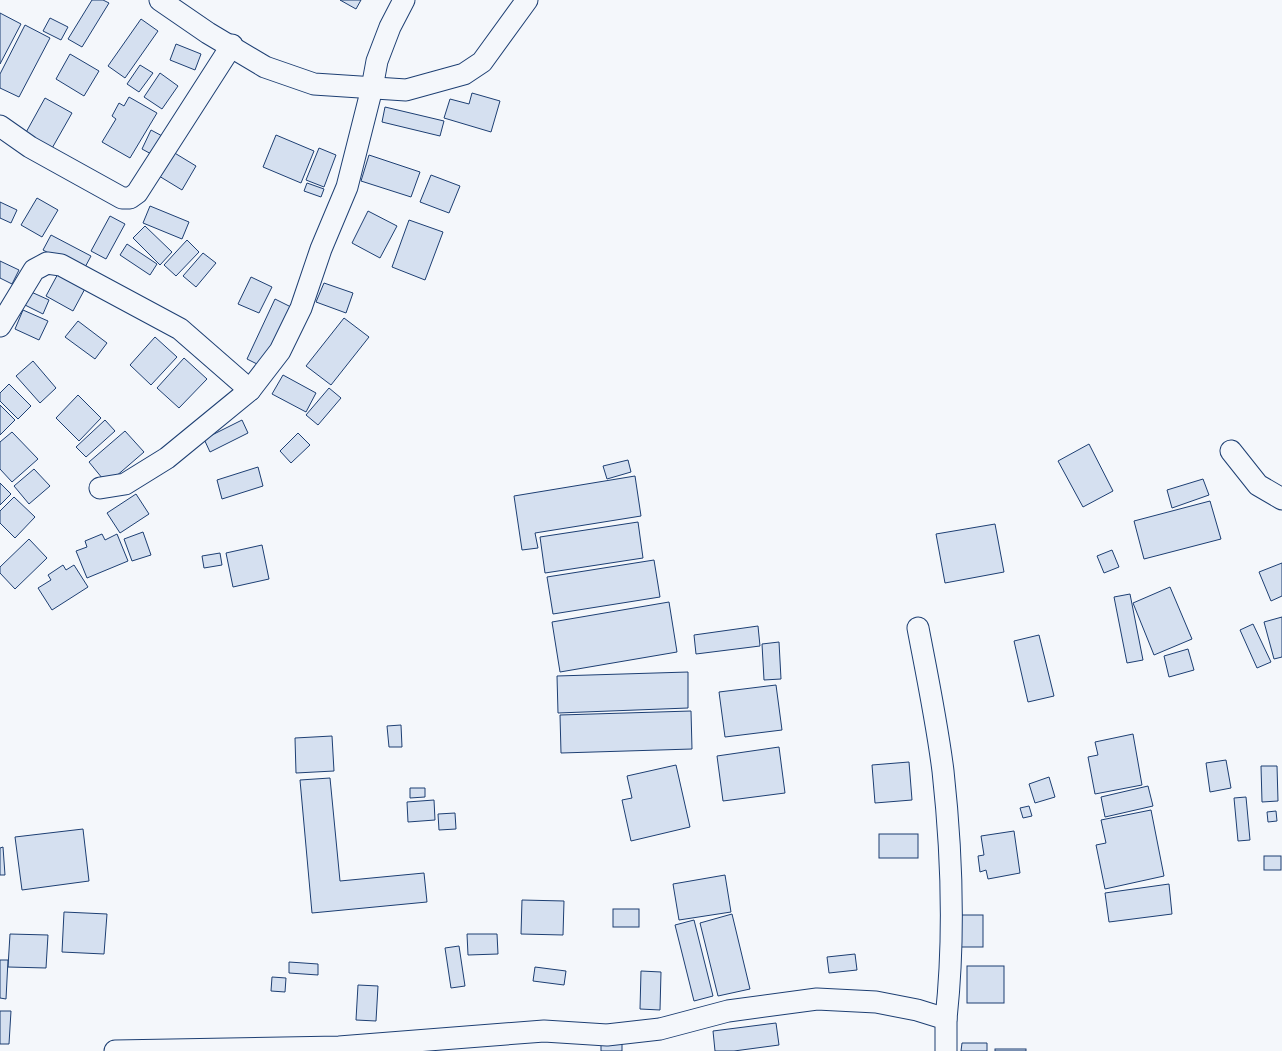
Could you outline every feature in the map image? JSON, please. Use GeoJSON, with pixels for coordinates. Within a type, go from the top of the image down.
{"type":"FeatureCollection","features":[{"type":"Feature","properties":{"kind":"street"},"geometry":{"type":"LineString","coordinates":[[160,0],[208,33],[265,67],[314,84],[406,90],[464,74],[482,62],[527,0]]}},
{"type":"Feature","properties":{"kind":"street"},"geometry":{"type":"LineString","coordinates":[[100,488],[125,484],[167,458],[250,390],[280,351],[301,308],[321,249],[347,187],[377,61],[390,27],[404,0]]}},
{"type":"Feature","properties":{"kind":"street"},"geometry":{"type":"LineString","coordinates":[[0,126],[30,147],[122,198],[130,198],[137,193],[232,46]]}},
{"type":"Feature","properties":{"kind":"street"},"geometry":{"type":"LineString","coordinates":[[0,326],[34,270],[47,263],[61,265],[180,329],[250,390]]}},
{"type":"Feature","properties":{"kind":"street"},"geometry":{"type":"LineString","coordinates":[[1231,451],[1258,485],[1282,499]]}},
{"type":"Feature","properties":{"kind":"street"},"geometry":{"type":"LineString","coordinates":[[918,628],[943,770],[952,895],[951,975],[946,1019],[946,1051]]}},
{"type":"Feature","properties":{"kind":"street"},"geometry":{"type":"LineString","coordinates":[[115,1051],[339,1049],[544,1031],[607,1034],[660,1029],[728,1011],[817,998],[876,1002],[917,1010],[946,1019]]}},
{"type":"Feature","properties":{"kind":"building"},"geometry":{"type":"Polygon","coordinates":[[[92,0],[103,0],[109,3],[82,47],[68,39],[92,0]]]}},
{"type":"Feature","properties":{"kind":"building"},"geometry":{"type":"Polygon","coordinates":[[[340,0],[361,0],[356,9],[340,0]]]}},
{"type":"Feature","properties":{"kind":"building"},"geometry":{"type":"Polygon","coordinates":[[[0,13],[21,24],[0,64],[0,13]]]}},
{"type":"Feature","properties":{"kind":"building"},"geometry":{"type":"Polygon","coordinates":[[[50,18],[68,27],[61,40],[43,31],[50,18]]]}},
{"type":"Feature","properties":{"kind":"building"},"geometry":{"type":"Polygon","coordinates":[[[141,19],[158,31],[125,78],[108,66],[141,19]]]}},
{"type":"Feature","properties":{"kind":"building"},"geometry":{"type":"Polygon","coordinates":[[[25,25],[50,38],[19,97],[0,88],[0,74],[25,25]]]}},
{"type":"Feature","properties":{"kind":"building"},"geometry":{"type":"Polygon","coordinates":[[[176,44],[201,54],[195,70],[170,60],[176,44]]]}},
{"type":"Feature","properties":{"kind":"building"},"geometry":{"type":"Polygon","coordinates":[[[70,54],[99,71],[84,96],[56,79],[70,54]]]}},
{"type":"Feature","properties":{"kind":"building"},"geometry":{"type":"Polygon","coordinates":[[[140,65],[153,73],[139,92],[127,84],[140,65]]]}},
{"type":"Feature","properties":{"kind":"building"},"geometry":{"type":"Polygon","coordinates":[[[160,73],[178,86],[162,109],[144,97],[160,73]]]}},
{"type":"Feature","properties":{"kind":"building"},"geometry":{"type":"Polygon","coordinates":[[[472,93],[500,101],[491,132],[444,118],[450,99],[469,104],[472,93]]]}},
{"type":"Feature","properties":{"kind":"building"},"geometry":{"type":"Polygon","coordinates":[[[129,97],[157,113],[130,158],[102,142],[116,119],[112,116],[119,103],[124,106],[129,97]]]}},
{"type":"Feature","properties":{"kind":"building"},"geometry":{"type":"Polygon","coordinates":[[[45,98],[72,113],[51,150],[24,136],[45,98]]]}},
{"type":"Feature","properties":{"kind":"building"},"geometry":{"type":"Polygon","coordinates":[[[385,107],[444,121],[440,136],[382,122],[385,107]]]}},
{"type":"Feature","properties":{"kind":"building"},"geometry":{"type":"Polygon","coordinates":[[[151,130],[164,137],[153,155],[142,149],[151,130]]]}},
{"type":"Feature","properties":{"kind":"building"},"geometry":{"type":"Polygon","coordinates":[[[276,135],[314,151],[301,183],[263,167],[276,135]]]}},
{"type":"Feature","properties":{"kind":"building"},"geometry":{"type":"Polygon","coordinates":[[[319,148],[336,155],[324,187],[306,180],[319,148]]]}},
{"type":"Feature","properties":{"kind":"building"},"geometry":{"type":"Polygon","coordinates":[[[173,152],[196,166],[182,190],[159,176],[173,152]]]}},
{"type":"Feature","properties":{"kind":"building"},"geometry":{"type":"Polygon","coordinates":[[[369,155],[420,172],[411,197],[361,181],[369,155]]]}},
{"type":"Feature","properties":{"kind":"building"},"geometry":{"type":"Polygon","coordinates":[[[431,175],[460,186],[449,213],[420,202],[431,175]]]}},
{"type":"Feature","properties":{"kind":"building"},"geometry":{"type":"Polygon","coordinates":[[[307,183],[324,189],[321,197],[304,191],[307,183]]]}},
{"type":"Feature","properties":{"kind":"building"},"geometry":{"type":"Polygon","coordinates":[[[37,198],[58,210],[42,237],[21,225],[37,198]]]}},
{"type":"Feature","properties":{"kind":"building"},"geometry":{"type":"Polygon","coordinates":[[[0,202],[17,210],[11,223],[0,218],[0,202]]]}},
{"type":"Feature","properties":{"kind":"building"},"geometry":{"type":"Polygon","coordinates":[[[150,206],[189,222],[182,239],[143,223],[150,206]]]}},
{"type":"Feature","properties":{"kind":"building"},"geometry":{"type":"Polygon","coordinates":[[[368,211],[397,226],[380,258],[352,243],[368,211]]]}},
{"type":"Feature","properties":{"kind":"building"},"geometry":{"type":"Polygon","coordinates":[[[110,216],[125,224],[106,259],[91,251],[110,216]]]}},
{"type":"Feature","properties":{"kind":"building"},"geometry":{"type":"Polygon","coordinates":[[[409,220],[443,232],[425,280],[392,267],[409,220]]]}},
{"type":"Feature","properties":{"kind":"building"},"geometry":{"type":"Polygon","coordinates":[[[145,226],[172,252],[160,265],[133,238],[145,226]]]}},
{"type":"Feature","properties":{"kind":"building"},"geometry":{"type":"Polygon","coordinates":[[[51,235],[91,256],[83,271],[43,250],[51,235]]]}},
{"type":"Feature","properties":{"kind":"building"},"geometry":{"type":"Polygon","coordinates":[[[187,240],[199,252],[176,276],[164,265],[187,240]]]}},
{"type":"Feature","properties":{"kind":"building"},"geometry":{"type":"Polygon","coordinates":[[[127,244],[157,264],[150,275],[120,255],[127,244]]]}},
{"type":"Feature","properties":{"kind":"building"},"geometry":{"type":"Polygon","coordinates":[[[203,253],[216,263],[196,287],[183,276],[203,253]]]}},
{"type":"Feature","properties":{"kind":"building"},"geometry":{"type":"Polygon","coordinates":[[[0,261],[19,270],[12,284],[0,278],[0,261]]]}},
{"type":"Feature","properties":{"kind":"building"},"geometry":{"type":"Polygon","coordinates":[[[60,270],[87,285],[73,311],[46,296],[60,270]]]}},
{"type":"Feature","properties":{"kind":"building"},"geometry":{"type":"Polygon","coordinates":[[[251,277],[272,287],[259,313],[238,304],[251,277]]]}},
{"type":"Feature","properties":{"kind":"building"},"geometry":{"type":"Polygon","coordinates":[[[324,283],[353,293],[346,313],[316,302],[324,283]]]}},
{"type":"Feature","properties":{"kind":"building"},"geometry":{"type":"Polygon","coordinates":[[[29,291],[49,300],[43,314],[23,304],[29,291]]]}},
{"type":"Feature","properties":{"kind":"building"},"geometry":{"type":"Polygon","coordinates":[[[275,299],[291,307],[263,367],[247,359],[275,299]]]}},
{"type":"Feature","properties":{"kind":"building"},"geometry":{"type":"Polygon","coordinates":[[[23,310],[48,321],[39,340],[15,329],[23,310]]]}},
{"type":"Feature","properties":{"kind":"building"},"geometry":{"type":"Polygon","coordinates":[[[344,318],[369,337],[331,385],[306,366],[344,318]]]}},
{"type":"Feature","properties":{"kind":"building"},"geometry":{"type":"Polygon","coordinates":[[[78,321],[107,343],[95,359],[65,337],[78,321]]]}},
{"type":"Feature","properties":{"kind":"building"},"geometry":{"type":"Polygon","coordinates":[[[155,337],[177,357],[151,385],[130,365],[155,337]]]}},
{"type":"Feature","properties":{"kind":"building"},"geometry":{"type":"Polygon","coordinates":[[[184,358],[207,379],[179,408],[157,388],[184,358]]]}},
{"type":"Feature","properties":{"kind":"building"},"geometry":{"type":"Polygon","coordinates":[[[33,361],[56,388],[40,403],[16,376],[33,361]]]}},
{"type":"Feature","properties":{"kind":"building"},"geometry":{"type":"Polygon","coordinates":[[[283,375],[316,393],[306,412],[272,394],[283,375]]]}},
{"type":"Feature","properties":{"kind":"building"},"geometry":{"type":"Polygon","coordinates":[[[9,384],[31,406],[18,419],[0,401],[0,393],[9,384]]]}},
{"type":"Feature","properties":{"kind":"building"},"geometry":{"type":"Polygon","coordinates":[[[329,388],[341,398],[318,425],[306,415],[329,388]]]}},
{"type":"Feature","properties":{"kind":"building"},"geometry":{"type":"Polygon","coordinates":[[[78,395],[101,418],[79,441],[56,418],[78,395]]]}},
{"type":"Feature","properties":{"kind":"building"},"geometry":{"type":"Polygon","coordinates":[[[0,405],[15,420],[0,435],[0,405]]]}},
{"type":"Feature","properties":{"kind":"building"},"geometry":{"type":"Polygon","coordinates":[[[105,420],[115,431],[86,457],[76,447],[105,420]]]}},
{"type":"Feature","properties":{"kind":"building"},"geometry":{"type":"Polygon","coordinates":[[[242,420],[248,433],[210,452],[204,439],[242,420]]]}},
{"type":"Feature","properties":{"kind":"building"},"geometry":{"type":"Polygon","coordinates":[[[125,431],[144,452],[107,484],[89,462],[125,431]]]}},
{"type":"Feature","properties":{"kind":"building"},"geometry":{"type":"Polygon","coordinates":[[[12,432],[38,459],[12,482],[0,469],[0,442],[12,432]]]}},
{"type":"Feature","properties":{"kind":"building"},"geometry":{"type":"Polygon","coordinates":[[[298,433],[310,445],[291,463],[280,451],[298,433]]]}},
{"type":"Feature","properties":{"kind":"building"},"geometry":{"type":"Polygon","coordinates":[[[1089,444],[1113,491],[1083,507],[1058,461],[1089,444]]]}},
{"type":"Feature","properties":{"kind":"building"},"geometry":{"type":"Polygon","coordinates":[[[628,460],[631,472],[607,479],[603,466],[628,460]]]}},
{"type":"Feature","properties":{"kind":"building"},"geometry":{"type":"Polygon","coordinates":[[[258,467],[263,486],[222,499],[217,480],[258,467]]]}},
{"type":"Feature","properties":{"kind":"building"},"geometry":{"type":"Polygon","coordinates":[[[34,469],[50,486],[29,504],[14,486],[34,469]]]}},
{"type":"Feature","properties":{"kind":"building"},"geometry":{"type":"Polygon","coordinates":[[[635,476],[641,516],[535,533],[538,548],[522,550],[514,496],[635,476]]]}},
{"type":"Feature","properties":{"kind":"building"},"geometry":{"type":"Polygon","coordinates":[[[1203,479],[1209,495],[1172,508],[1167,490],[1203,479]]]}},
{"type":"Feature","properties":{"kind":"building"},"geometry":{"type":"Polygon","coordinates":[[[0,483],[11,494],[0,505],[0,483]]]}},
{"type":"Feature","properties":{"kind":"building"},"geometry":{"type":"Polygon","coordinates":[[[136,494],[149,514],[120,533],[107,513],[136,494]]]}},
{"type":"Feature","properties":{"kind":"building"},"geometry":{"type":"Polygon","coordinates":[[[14,497],[35,517],[15,538],[0,523],[0,511],[14,497]]]}},
{"type":"Feature","properties":{"kind":"building"},"geometry":{"type":"Polygon","coordinates":[[[1210,501],[1221,539],[1144,559],[1134,521],[1210,501]]]}},
{"type":"Feature","properties":{"kind":"building"},"geometry":{"type":"Polygon","coordinates":[[[638,522],[643,558],[545,573],[540,537],[638,522]]]}},
{"type":"Feature","properties":{"kind":"building"},"geometry":{"type":"Polygon","coordinates":[[[995,524],[1004,572],[945,583],[936,534],[995,524]]]}},
{"type":"Feature","properties":{"kind":"building"},"geometry":{"type":"Polygon","coordinates":[[[143,532],[151,555],[132,561],[124,539],[143,532]]]}},
{"type":"Feature","properties":{"kind":"building"},"geometry":{"type":"Polygon","coordinates":[[[102,534],[105,540],[117,534],[128,561],[87,578],[76,551],[87,547],[85,541],[102,534]]]}},
{"type":"Feature","properties":{"kind":"building"},"geometry":{"type":"Polygon","coordinates":[[[29,539],[47,558],[15,589],[0,573],[0,567],[29,539]]]}},
{"type":"Feature","properties":{"kind":"building"},"geometry":{"type":"Polygon","coordinates":[[[262,545],[269,579],[233,587],[226,553],[262,545]]]}},
{"type":"Feature","properties":{"kind":"building"},"geometry":{"type":"Polygon","coordinates":[[[1112,550],[1119,567],[1104,573],[1097,556],[1112,550]]]}},
{"type":"Feature","properties":{"kind":"building"},"geometry":{"type":"Polygon","coordinates":[[[220,553],[222,565],[204,568],[202,556],[220,553]]]}},
{"type":"Feature","properties":{"kind":"building"},"geometry":{"type":"Polygon","coordinates":[[[654,560],[660,597],[553,614],[547,577],[654,560]]]}},
{"type":"Feature","properties":{"kind":"building"},"geometry":{"type":"Polygon","coordinates":[[[1282,563],[1282,596],[1271,601],[1259,572],[1282,563]]]}},
{"type":"Feature","properties":{"kind":"building"},"geometry":{"type":"Polygon","coordinates":[[[63,565],[66,570],[74,565],[88,587],[52,610],[38,588],[51,580],[48,575],[63,565]]]}},
{"type":"Feature","properties":{"kind":"building"},"geometry":{"type":"Polygon","coordinates":[[[1170,587],[1192,639],[1154,655],[1133,603],[1170,587]]]}},
{"type":"Feature","properties":{"kind":"building"},"geometry":{"type":"Polygon","coordinates":[[[1130,594],[1143,660],[1127,663],[1114,597],[1130,594]]]}},
{"type":"Feature","properties":{"kind":"building"},"geometry":{"type":"Polygon","coordinates":[[[669,602],[677,652],[560,672],[552,622],[669,602]]]}},
{"type":"Feature","properties":{"kind":"building"},"geometry":{"type":"Polygon","coordinates":[[[1282,617],[1282,657],[1274,659],[1264,622],[1282,617]]]}},
{"type":"Feature","properties":{"kind":"building"},"geometry":{"type":"Polygon","coordinates":[[[1253,624],[1271,662],[1257,668],[1240,630],[1253,624]]]}},
{"type":"Feature","properties":{"kind":"building"},"geometry":{"type":"Polygon","coordinates":[[[758,626],[760,646],[696,654],[694,635],[758,626]]]}},
{"type":"Feature","properties":{"kind":"building"},"geometry":{"type":"Polygon","coordinates":[[[1039,635],[1054,696],[1028,702],[1014,641],[1039,635]]]}},
{"type":"Feature","properties":{"kind":"building"},"geometry":{"type":"Polygon","coordinates":[[[779,642],[781,679],[764,680],[762,644],[779,642]]]}},
{"type":"Feature","properties":{"kind":"building"},"geometry":{"type":"Polygon","coordinates":[[[1188,649],[1194,670],[1169,677],[1164,656],[1188,649]]]}},
{"type":"Feature","properties":{"kind":"building"},"geometry":{"type":"Polygon","coordinates":[[[688,672],[688,708],[558,713],[557,676],[688,672]]]}},
{"type":"Feature","properties":{"kind":"building"},"geometry":{"type":"Polygon","coordinates":[[[776,685],[782,730],[725,737],[719,692],[776,685]]]}},
{"type":"Feature","properties":{"kind":"building"},"geometry":{"type":"Polygon","coordinates":[[[691,711],[692,749],[561,753],[560,715],[691,711]]]}},
{"type":"Feature","properties":{"kind":"building"},"geometry":{"type":"Polygon","coordinates":[[[401,725],[402,747],[389,747],[387,726],[401,725]]]}},
{"type":"Feature","properties":{"kind":"building"},"geometry":{"type":"Polygon","coordinates":[[[1133,734],[1142,785],[1095,794],[1088,757],[1098,755],[1095,742],[1133,734]]]}},
{"type":"Feature","properties":{"kind":"building"},"geometry":{"type":"Polygon","coordinates":[[[332,736],[334,771],[296,773],[295,738],[332,736]]]}},
{"type":"Feature","properties":{"kind":"building"},"geometry":{"type":"Polygon","coordinates":[[[779,747],[785,793],[723,801],[717,756],[779,747]]]}},
{"type":"Feature","properties":{"kind":"building"},"geometry":{"type":"Polygon","coordinates":[[[1226,760],[1231,788],[1210,792],[1206,763],[1226,760]]]}},
{"type":"Feature","properties":{"kind":"building"},"geometry":{"type":"Polygon","coordinates":[[[909,762],[912,800],[875,803],[872,765],[909,762]]]}},
{"type":"Feature","properties":{"kind":"building"},"geometry":{"type":"Polygon","coordinates":[[[676,765],[690,827],[631,841],[622,800],[632,798],[627,776],[676,765]]]}},
{"type":"Feature","properties":{"kind":"building"},"geometry":{"type":"Polygon","coordinates":[[[1261,766],[1277,766],[1278,801],[1262,802],[1261,766]]]}},
{"type":"Feature","properties":{"kind":"building"},"geometry":{"type":"Polygon","coordinates":[[[1049,777],[1055,797],[1035,803],[1029,784],[1049,777]]]}},
{"type":"Feature","properties":{"kind":"building"},"geometry":{"type":"Polygon","coordinates":[[[330,778],[340,881],[424,873],[427,902],[312,913],[300,780],[330,778]]]}},
{"type":"Feature","properties":{"kind":"building"},"geometry":{"type":"Polygon","coordinates":[[[1148,786],[1153,806],[1105,817],[1101,797],[1148,786]]]}},
{"type":"Feature","properties":{"kind":"building"},"geometry":{"type":"Polygon","coordinates":[[[410,788],[425,788],[425,797],[410,798],[410,788]]]}},
{"type":"Feature","properties":{"kind":"building"},"geometry":{"type":"Polygon","coordinates":[[[1246,797],[1250,840],[1238,841],[1234,798],[1246,797]]]}},
{"type":"Feature","properties":{"kind":"building"},"geometry":{"type":"Polygon","coordinates":[[[434,800],[435,820],[408,822],[407,802],[434,800]]]}},
{"type":"Feature","properties":{"kind":"building"},"geometry":{"type":"Polygon","coordinates":[[[1029,806],[1032,816],[1023,818],[1020,808],[1029,806]]]}},
{"type":"Feature","properties":{"kind":"building"},"geometry":{"type":"Polygon","coordinates":[[[1151,810],[1164,876],[1105,889],[1096,845],[1106,843],[1101,820],[1151,810]]]}},
{"type":"Feature","properties":{"kind":"building"},"geometry":{"type":"Polygon","coordinates":[[[1276,811],[1277,821],[1268,822],[1267,812],[1276,811]]]}},
{"type":"Feature","properties":{"kind":"building"},"geometry":{"type":"Polygon","coordinates":[[[455,813],[456,829],[439,830],[438,814],[455,813]]]}},
{"type":"Feature","properties":{"kind":"building"},"geometry":{"type":"Polygon","coordinates":[[[83,829],[89,881],[22,890],[15,837],[83,829]]]}},
{"type":"Feature","properties":{"kind":"building"},"geometry":{"type":"Polygon","coordinates":[[[1014,831],[1020,873],[988,879],[986,870],[980,872],[978,856],[984,855],[981,836],[1014,831]]]}},
{"type":"Feature","properties":{"kind":"building"},"geometry":{"type":"Polygon","coordinates":[[[879,834],[918,834],[918,858],[879,858],[879,834]]]}},
{"type":"Feature","properties":{"kind":"building"},"geometry":{"type":"Polygon","coordinates":[[[3,847],[5,875],[0,875],[0,848],[3,847]]]}},
{"type":"Feature","properties":{"kind":"building"},"geometry":{"type":"Polygon","coordinates":[[[1264,856],[1281,856],[1281,870],[1264,870],[1264,856]]]}},
{"type":"Feature","properties":{"kind":"building"},"geometry":{"type":"Polygon","coordinates":[[[725,875],[731,912],[679,920],[673,884],[725,875]]]}},
{"type":"Feature","properties":{"kind":"building"},"geometry":{"type":"Polygon","coordinates":[[[1169,884],[1172,914],[1109,922],[1105,893],[1169,884]]]}},
{"type":"Feature","properties":{"kind":"building"},"geometry":{"type":"Polygon","coordinates":[[[522,900],[564,901],[563,935],[521,934],[522,900]]]}},
{"type":"Feature","properties":{"kind":"building"},"geometry":{"type":"Polygon","coordinates":[[[613,909],[639,909],[639,927],[613,927],[613,909]]]}},
{"type":"Feature","properties":{"kind":"building"},"geometry":{"type":"Polygon","coordinates":[[[64,912],[107,914],[104,954],[62,952],[64,912]]]}},
{"type":"Feature","properties":{"kind":"building"},"geometry":{"type":"Polygon","coordinates":[[[732,914],[750,989],[718,996],[700,923],[732,914]]]}},
{"type":"Feature","properties":{"kind":"building"},"geometry":{"type":"Polygon","coordinates":[[[957,915],[983,915],[983,947],[957,947],[957,915]]]}},
{"type":"Feature","properties":{"kind":"building"},"geometry":{"type":"Polygon","coordinates":[[[694,920],[713,996],[694,1001],[675,925],[694,920]]]}},
{"type":"Feature","properties":{"kind":"building"},"geometry":{"type":"Polygon","coordinates":[[[10,934],[48,935],[46,968],[8,967],[10,934]]]}},
{"type":"Feature","properties":{"kind":"building"},"geometry":{"type":"Polygon","coordinates":[[[467,934],[497,934],[498,954],[468,955],[467,934]]]}},
{"type":"Feature","properties":{"kind":"building"},"geometry":{"type":"Polygon","coordinates":[[[459,946],[465,986],[451,988],[445,948],[459,946]]]}},
{"type":"Feature","properties":{"kind":"building"},"geometry":{"type":"Polygon","coordinates":[[[855,954],[857,970],[829,973],[827,957],[855,954]]]}},
{"type":"Feature","properties":{"kind":"building"},"geometry":{"type":"Polygon","coordinates":[[[0,960],[8,960],[6,999],[0,998],[0,960]]]}},
{"type":"Feature","properties":{"kind":"building"},"geometry":{"type":"Polygon","coordinates":[[[289,962],[318,964],[318,975],[289,973],[289,962]]]}},
{"type":"Feature","properties":{"kind":"building"},"geometry":{"type":"Polygon","coordinates":[[[967,966],[1004,966],[1004,1003],[967,1003],[967,966]]]}},
{"type":"Feature","properties":{"kind":"building"},"geometry":{"type":"Polygon","coordinates":[[[535,967],[566,971],[564,985],[533,981],[535,967]]]}},
{"type":"Feature","properties":{"kind":"building"},"geometry":{"type":"Polygon","coordinates":[[[641,971],[661,972],[660,1010],[640,1009],[641,971]]]}},
{"type":"Feature","properties":{"kind":"building"},"geometry":{"type":"Polygon","coordinates":[[[272,977],[286,978],[285,992],[271,991],[272,977]]]}},
{"type":"Feature","properties":{"kind":"building"},"geometry":{"type":"Polygon","coordinates":[[[358,985],[378,986],[376,1021],[356,1020],[358,985]]]}},
{"type":"Feature","properties":{"kind":"building"},"geometry":{"type":"Polygon","coordinates":[[[0,1011],[11,1011],[9,1044],[0,1044],[0,1011]]]}},
{"type":"Feature","properties":{"kind":"building"},"geometry":{"type":"Polygon","coordinates":[[[776,1023],[779,1045],[734,1051],[715,1051],[713,1031],[776,1023]]]}},
{"type":"Feature","properties":{"kind":"building"},"geometry":{"type":"Polygon","coordinates":[[[601,1042],[622,1042],[622,1051],[601,1051],[601,1042]]]}},
{"type":"Feature","properties":{"kind":"building"},"geometry":{"type":"Polygon","coordinates":[[[962,1043],[987,1043],[987,1051],[961,1051],[962,1043]]]}},
{"type":"Feature","properties":{"kind":"building"},"geometry":{"type":"Polygon","coordinates":[[[995,1049],[1026,1049],[1026,1051],[995,1051],[995,1049]]]}}]}
